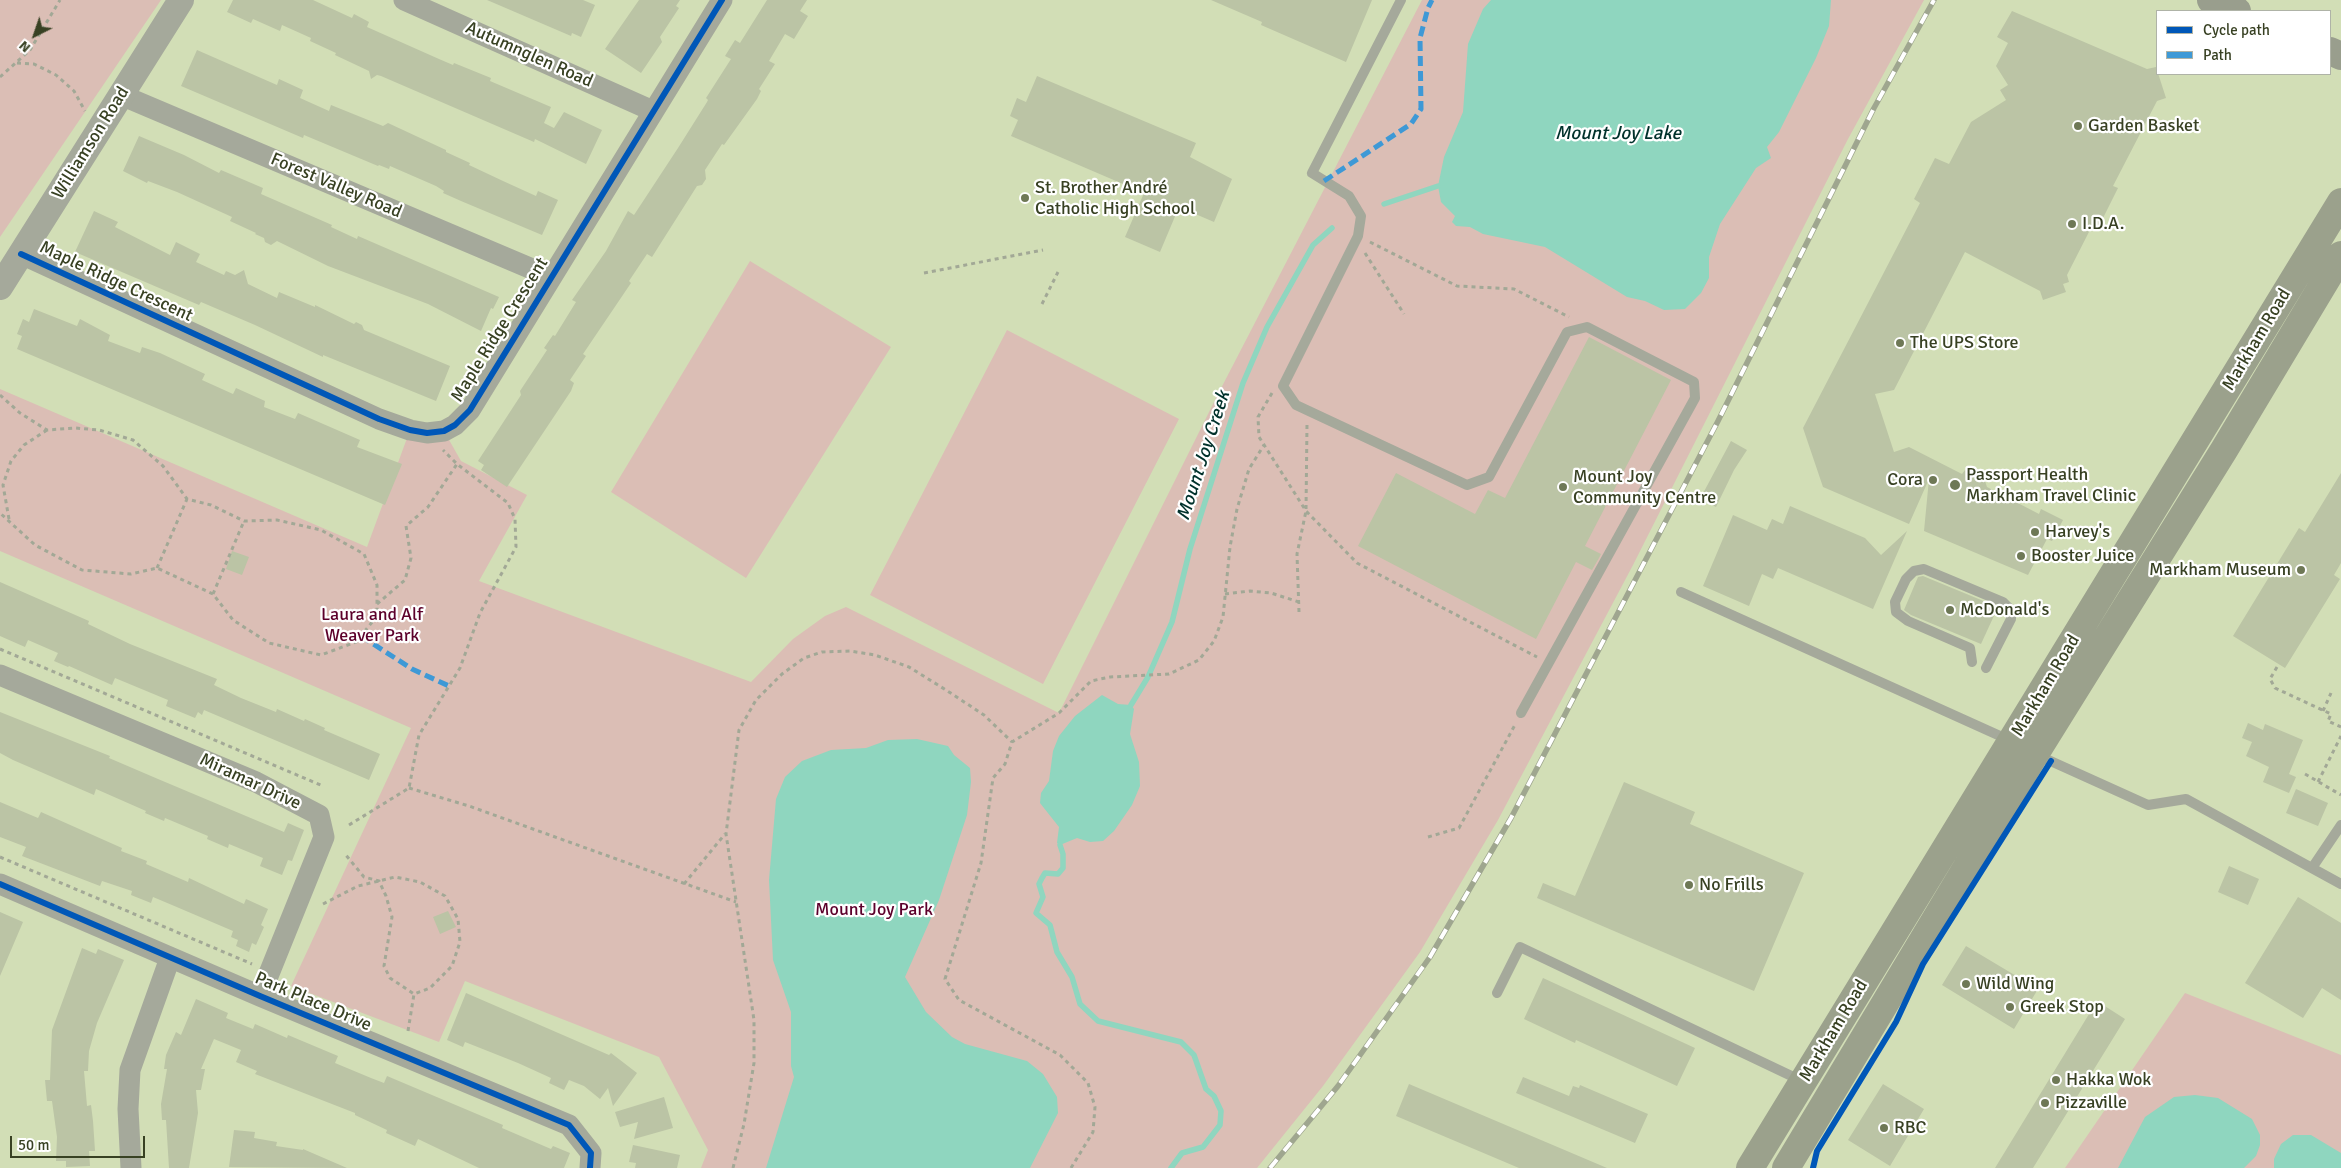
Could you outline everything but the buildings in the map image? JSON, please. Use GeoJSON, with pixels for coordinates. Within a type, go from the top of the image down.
{"type":"FeatureCollection","features":[{"type":"Feature","properties":{"kind":"main road"},"geometry":{"type":"LineString","coordinates":[[2211,0],[2235,10]]}},
{"type":"Feature","properties":{"kind":"main road","name":"Markham Road"},"geometry":{"type":"LineString","coordinates":[[1786,1168],[2024,748],[2341,202]]}},
{"type":"Feature","properties":{"kind":"main road","name":"Markham Road"},"geometry":{"type":"LineString","coordinates":[[1758,1166],[1803,1081],[2228,442],[2341,256]]}},
{"type":"Feature","properties":{"kind":"street","name":"Williamson Road"},"geometry":{"type":"LineString","coordinates":[[0,286],[181,0]]}},
{"type":"Feature","properties":{"kind":"street","name":"Autumnglen Road"},"geometry":{"type":"LineString","coordinates":[[404,0],[653,111]]}},
{"type":"Feature","properties":{"kind":"street","name":"Maple Ridge Crescent"},"geometry":{"type":"LineString","coordinates":[[20,254],[379,419],[410,430],[428,433],[444,431],[455,425],[470,410],[722,0]]}},
{"type":"Feature","properties":{"kind":"street","name":"Forest Valley Road"},"geometry":{"type":"LineString","coordinates":[[121,95],[551,277]]}},
{"type":"Feature","properties":{"kind":"street","name":"Miramar Drive"},"geometry":{"type":"LineString","coordinates":[[0,675],[256,782],[319,815],[324,837],[260,996]]}},
{"type":"Feature","properties":{"kind":"street","name":"Park Place Drive"},"geometry":{"type":"LineString","coordinates":[[0,884],[170,958],[569,1125],[591,1153],[590,1168]]}},
{"type":"Feature","properties":{"kind":"street"},"geometry":{"type":"LineString","coordinates":[[131,1168],[128,1109],[130,1070],[170,958]]}},
{"type":"Feature","properties":{"kind":"lane"},"geometry":{"type":"LineString","coordinates":[[1401,0],[1312,173],[1350,196],[1361,216],[1358,236],[1283,386],[1296,405],[1467,485],[1489,477],[1567,332],[1587,327],[1694,382],[1695,398],[1521,712]]}},
{"type":"Feature","properties":{"kind":"lane"},"geometry":{"type":"LineString","coordinates":[[1972,662],[1970,648],[1908,621],[1896,612],[1895,602],[1906,579],[1914,571],[1924,569],[2003,602],[2011,610],[2011,620],[1986,668]]}},
{"type":"Feature","properties":{"kind":"lane"},"geometry":{"type":"LineString","coordinates":[[1681,592],[2148,805],[2186,799],[2341,884]]}},
{"type":"Feature","properties":{"kind":"lane"},"geometry":{"type":"LineString","coordinates":[[2312,868],[2341,825]]}},
{"type":"Feature","properties":{"kind":"lane"},"geometry":{"type":"LineString","coordinates":[[1497,993],[1520,947],[1803,1081]]}},
{"type":"Feature","properties":{"kind":"path"},"geometry":{"type":"LineString","coordinates":[[0,77],[30,50],[60,0]]}},
{"type":"Feature","properties":{"kind":"path"},"geometry":{"type":"LineString","coordinates":[[16,63],[34,64],[56,75],[74,91],[86,113]]}},
{"type":"Feature","properties":{"kind":"path"},"geometry":{"type":"LineString","coordinates":[[1358,236],[1368,258],[1404,314]]}},
{"type":"Feature","properties":{"kind":"path"},"geometry":{"type":"LineString","coordinates":[[1358,236],[1457,286],[1514,289],[1587,327]]}},
{"type":"Feature","properties":{"kind":"path"},"geometry":{"type":"LineString","coordinates":[[924,273],[1043,250]]}},
{"type":"Feature","properties":{"kind":"path"},"geometry":{"type":"LineString","coordinates":[[1042,304],[1058,272]]}},
{"type":"Feature","properties":{"kind":"path"},"geometry":{"type":"LineString","coordinates":[[1283,386],[1274,391],[1258,417],[1259,437],[1306,511],[1357,562],[1548,663]]}},
{"type":"Feature","properties":{"kind":"path"},"geometry":{"type":"LineString","coordinates":[[0,395],[20,413],[47,430]]}},
{"type":"Feature","properties":{"kind":"path"},"geometry":{"type":"LineString","coordinates":[[1299,612],[1297,554],[1306,511],[1307,410]]}},
{"type":"Feature","properties":{"kind":"path"},"geometry":{"type":"LineString","coordinates":[[0,513],[10,520],[35,545],[82,570],[131,574],[157,568],[213,594],[233,620],[269,643],[321,655],[356,642],[377,616],[377,585],[364,554],[321,530],[277,520],[244,522],[211,506],[187,499],[163,466],[132,440],[99,430],[75,428],[47,430],[24,445],[11,461],[2,485],[10,520]]}},
{"type":"Feature","properties":{"kind":"path"},"geometry":{"type":"LineString","coordinates":[[349,825],[409,788],[419,734],[460,668],[480,613],[516,547],[515,519],[508,503],[457,464],[428,433]]}},
{"type":"Feature","properties":{"kind":"path"},"geometry":{"type":"LineString","coordinates":[[1071,1168],[1093,1132],[1095,1108],[1088,1083],[1060,1055],[959,1000],[945,979],[981,863],[993,778],[1005,764],[1012,742],[1059,714],[1091,681],[1110,677],[1169,674],[1199,660],[1214,641],[1223,617],[1230,547],[1237,509],[1249,469],[1264,445]]}},
{"type":"Feature","properties":{"kind":"path"},"geometry":{"type":"LineString","coordinates":[[377,604],[405,580],[412,558],[406,526],[428,507],[457,464]]}},
{"type":"Feature","properties":{"kind":"path"},"geometry":{"type":"LineString","coordinates":[[157,568],[187,499]]}},
{"type":"Feature","properties":{"kind":"path"},"geometry":{"type":"LineString","coordinates":[[213,594],[244,522]]}},
{"type":"Feature","properties":{"kind":"path"},"geometry":{"type":"LineString","coordinates":[[1225,594],[1250,591],[1271,593],[1299,602]]}},
{"type":"Feature","properties":{"kind":"path"},"geometry":{"type":"LineString","coordinates":[[0,649],[323,786]]}},
{"type":"Feature","properties":{"kind":"path"},"geometry":{"type":"LineString","coordinates":[[733,1168],[744,1124],[754,1063],[754,1020],[726,834],[739,730],[756,700],[782,674],[804,658],[822,652],[850,651],[876,654],[909,667],[984,715],[1012,742]]}},
{"type":"Feature","properties":{"kind":"path"},"geometry":{"type":"LineString","coordinates":[[2277,667],[2270,679],[2275,688],[2331,714],[2328,721],[2341,727]]}},
{"type":"Feature","properties":{"kind":"path"},"geometry":{"type":"LineString","coordinates":[[2323,711],[2331,693]]}},
{"type":"Feature","properties":{"kind":"path"},"geometry":{"type":"LineString","coordinates":[[1428,837],[1459,828],[1521,712]]}},
{"type":"Feature","properties":{"kind":"path"},"geometry":{"type":"LineString","coordinates":[[2318,782],[2341,736]]}},
{"type":"Feature","properties":{"kind":"path"},"geometry":{"type":"LineString","coordinates":[[2305,774],[2341,795]]}},
{"type":"Feature","properties":{"kind":"path"},"geometry":{"type":"LineString","coordinates":[[409,788],[469,806],[736,902]]}},
{"type":"Feature","properties":{"kind":"path"},"geometry":{"type":"LineString","coordinates":[[684,884],[726,834]]}},
{"type":"Feature","properties":{"kind":"path"},"geometry":{"type":"LineString","coordinates":[[345,854],[364,877],[379,881]]}},
{"type":"Feature","properties":{"kind":"path"},"geometry":{"type":"LineString","coordinates":[[0,857],[255,965]]}},
{"type":"Feature","properties":{"kind":"path"},"geometry":{"type":"LineString","coordinates":[[323,904],[358,886],[394,877],[420,882],[445,896],[458,919],[460,942],[452,966],[430,988],[414,994]]}},
{"type":"Feature","properties":{"kind":"path"},"geometry":{"type":"LineString","coordinates":[[379,881],[392,916],[384,966],[390,978],[414,994]]}},
{"type":"Feature","properties":{"kind":"path"},"geometry":{"type":"LineString","coordinates":[[408,1031],[414,994]]}},
{"type":"Feature","properties":{"kind":"green space"},"geometry":{"type":"Polygon","coordinates":[[[0,0],[161,0],[0,237],[0,0]]]}},
{"type":"Feature","properties":{"kind":"green space","name":"Mount Joy Park"},"geometry":{"type":"Polygon","coordinates":[[[1422,0],[1924,0],[1848,139],[1633,565],[1498,820],[1420,952],[1323,1086],[1257,1168],[701,1168],[708,1150],[659,1057],[465,981],[439,1042],[291,986],[411,728],[0,551],[0,389],[367,547],[410,430],[444,431],[461,461],[527,495],[479,581],[751,682],[793,639],[825,616],[846,607],[1059,713],[1217,396],[1422,0]]]}},
{"type":"Feature","properties":{"kind":"green space"},"geometry":{"type":"Polygon","coordinates":[[[750,261],[891,347],[746,578],[611,492],[750,261]]]}},
{"type":"Feature","properties":{"kind":"green space"},"geometry":{"type":"Polygon","coordinates":[[[1007,330],[1179,419],[1043,684],[870,595],[1007,330]]]}},
{"type":"Feature","properties":{"kind":"green space"},"geometry":{"type":"Polygon","coordinates":[[[2185,993],[2341,1055],[2341,1168],[2065,1168],[2185,993]]]}},
{"type":"Feature","properties":{"kind":"water","name":"Mount Joy Lake"},"geometry":{"type":"Polygon","coordinates":[[[1491,0],[1831,0],[1829,26],[1816,58],[1779,132],[1767,147],[1771,158],[1756,168],[1720,224],[1709,257],[1709,278],[1701,293],[1685,309],[1664,310],[1645,301],[1627,297],[1545,247],[1483,234],[1470,227],[1456,226],[1452,222],[1455,216],[1441,202],[1438,186],[1444,157],[1463,112],[1468,44],[1483,9],[1491,0]]]}},
{"type":"Feature","properties":{"kind":"water"},"geometry":{"type":"Polygon","coordinates":[[[1102,695],[1118,704],[1131,705],[1134,709],[1130,734],[1139,762],[1140,786],[1132,805],[1114,831],[1103,841],[1090,842],[1077,838],[1060,845],[1057,843],[1059,827],[1040,803],[1041,793],[1049,781],[1053,751],[1059,736],[1075,716],[1102,695]]]}},
{"type":"Feature","properties":{"kind":"water"},"geometry":{"type":"Polygon","coordinates":[[[917,739],[948,746],[954,755],[970,768],[971,782],[967,815],[939,900],[905,977],[926,1012],[952,1037],[965,1044],[1027,1061],[1043,1074],[1057,1097],[1058,1113],[1030,1168],[766,1168],[794,1077],[791,1066],[791,1012],[773,960],[769,880],[776,799],[785,777],[802,761],[831,750],[866,748],[888,740],[917,739]]]}},
{"type":"Feature","properties":{"kind":"water"},"geometry":{"type":"Polygon","coordinates":[[[2195,1095],[2218,1098],[2252,1119],[2260,1135],[2260,1145],[2256,1156],[2244,1168],[2118,1168],[2145,1117],[2174,1097],[2195,1095]]]}},
{"type":"Feature","properties":{"kind":"water"},"geometry":{"type":"Polygon","coordinates":[[[2293,1135],[2311,1135],[2341,1153],[2341,1168],[2274,1168],[2274,1159],[2281,1144],[2293,1135]]]}},
{"type":"Feature","properties":{"kind":"waterway","name":"Mount Joy Creek"},"geometry":{"type":"LineString","coordinates":[[1384,204],[1438,186]]}},
{"type":"Feature","properties":{"kind":"waterway","name":"Mount Joy Creek"},"geometry":{"type":"LineString","coordinates":[[1131,705],[1148,677],[1172,622],[1190,549],[1243,383],[1267,327],[1313,245],[1332,228]]}},
{"type":"Feature","properties":{"kind":"waterway","name":"Mount Joy Creek"},"geometry":{"type":"LineString","coordinates":[[1060,845],[1063,854],[1063,868],[1058,874],[1045,873],[1039,884],[1043,897],[1036,913],[1050,925],[1057,952],[1072,977],[1080,1004],[1098,1021],[1181,1042],[1194,1055],[1206,1089],[1214,1096],[1221,1111],[1220,1125],[1203,1147],[1182,1153],[1171,1168]]}},
{"type":"Feature","properties":{"kind":"railway"},"geometry":{"type":"LineString","coordinates":[[1270,1168],[1338,1086],[1430,957],[1511,818],[1718,421],[1874,108],[1934,0]]}},
{"type":"Feature","properties":{"kind":"marked path"},"geometry":{"type":"LineString","coordinates":[[1324,181],[1411,124],[1421,109],[1420,38],[1432,0]]}},
{"type":"Feature","properties":{"kind":"marked path"},"geometry":{"type":"LineString","coordinates":[[361,636],[412,669],[449,686]]}},
{"type":"Feature","properties":{"kind":"cycle path"},"geometry":{"type":"LineString","coordinates":[[21,254],[379,419],[410,430],[427,433],[444,431],[455,425],[470,410],[722,0]]}},
{"type":"Feature","properties":{"kind":"cycle path"},"geometry":{"type":"LineString","coordinates":[[1813,1168],[1817,1151],[1896,1022],[1923,964],[2051,761]]}},
{"type":"Feature","properties":{"kind":"cycle path"},"geometry":{"type":"LineString","coordinates":[[0,884],[260,996],[569,1125],[591,1153],[590,1168]]}},
{"type":"Feature","properties":{"kind":"place","name":"Garden Basket"},"geometry":{"type":"Point","coordinates":[2078,126]}},
{"type":"Feature","properties":{"kind":"place","name":"St. Brother André Catholic High School"},"geometry":{"type":"Point","coordinates":[1025,198]}},
{"type":"Feature","properties":{"kind":"place","name":"I.D.A."},"geometry":{"type":"Point","coordinates":[2072,224]}},
{"type":"Feature","properties":{"kind":"place","name":"The UPS Store"},"geometry":{"type":"Point","coordinates":[1900,343]}},
{"type":"Feature","properties":{"kind":"place","name":"Cora"},"geometry":{"type":"Point","coordinates":[1933,480]}},
{"type":"Feature","properties":{"kind":"place","name":"Passport Health Markham Travel Clinic"},"geometry":{"type":"Point","coordinates":[1955,485]}},
{"type":"Feature","properties":{"kind":"place","name":"Mount Joy Community Centre"},"geometry":{"type":"Point","coordinates":[1563,487]}},
{"type":"Feature","properties":{"kind":"place","name":"Harvey's"},"geometry":{"type":"Point","coordinates":[2035,532]}},
{"type":"Feature","properties":{"kind":"place","name":"Booster Juice"},"geometry":{"type":"Point","coordinates":[2021,556]}},
{"type":"Feature","properties":{"kind":"place","name":"Markham Museum"},"geometry":{"type":"Point","coordinates":[2301,570]}},
{"type":"Feature","properties":{"kind":"place","name":"McDonald's"},"geometry":{"type":"Point","coordinates":[1950,610]}},
{"type":"Feature","properties":{"kind":"place","name":"No Frills"},"geometry":{"type":"Point","coordinates":[1689,885]}},
{"type":"Feature","properties":{"kind":"place","name":"Wild Wing"},"geometry":{"type":"Point","coordinates":[1966,984]}},
{"type":"Feature","properties":{"kind":"place","name":"Greek Stop"},"geometry":{"type":"Point","coordinates":[2010,1007]}},
{"type":"Feature","properties":{"kind":"place","name":"Hakka Wok"},"geometry":{"type":"Point","coordinates":[2056,1080]}},
{"type":"Feature","properties":{"kind":"place","name":"Pizzaville"},"geometry":{"type":"Point","coordinates":[2045,1103]}},
{"type":"Feature","properties":{"kind":"place","name":"RBC"},"geometry":{"type":"Point","coordinates":[1884,1128]}},
{"type":"Feature","properties":{"kind":"park label","name":"Laura and Alf Weaver Park"},"geometry":{"type":"Point","coordinates":[372,625]}}]}
